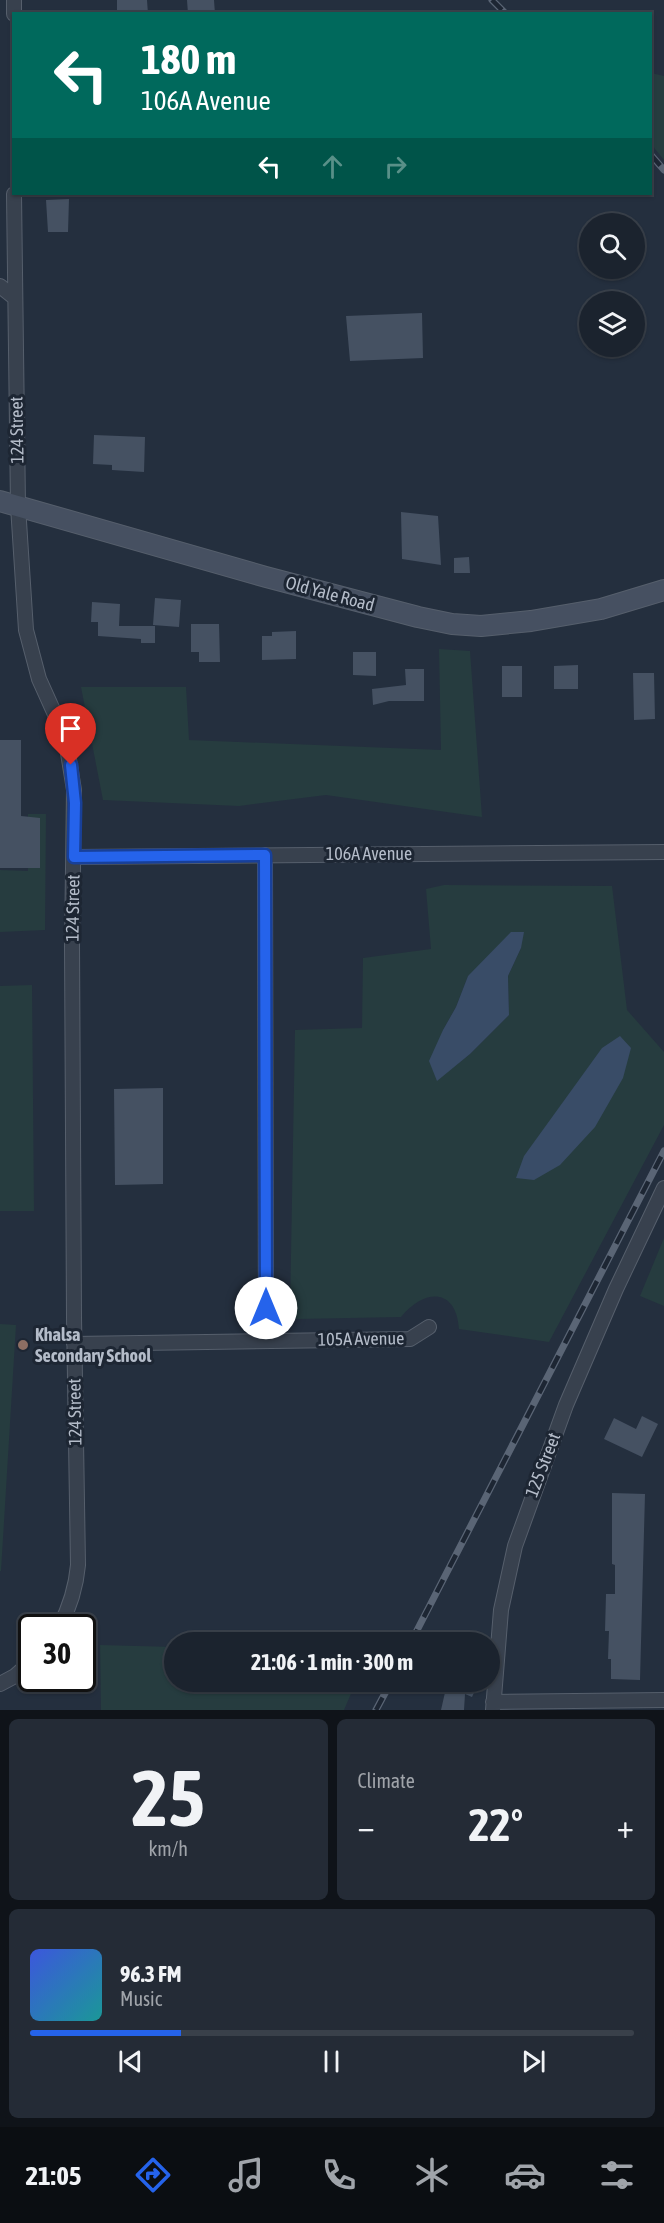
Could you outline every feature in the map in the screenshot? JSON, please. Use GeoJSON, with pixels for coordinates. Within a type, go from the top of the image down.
{"type":"FeatureCollection","features":[{"type":"Feature","properties":{"kind":"main road","name":"Old Yale Road"},"geometry":{"type":"LineString","coordinates":[[9,503],[266,577],[452,624],[481,626],[531,621],[601,609],[664,591]]}},
{"type":"Feature","properties":{"kind":"street","name":"124 Street"},"geometry":{"type":"LineString","coordinates":[[14,195],[15,298],[9,503],[26,630],[39,680],[62,729],[74,790],[72,946],[74,1344],[78,1565],[76,1587],[66,1614]]}},
{"type":"Feature","properties":{"kind":"street"},"geometry":{"type":"LineString","coordinates":[[0,286],[15,298]]}},
{"type":"Feature","properties":{"kind":"street","name":"106A Avenue"},"geometry":{"type":"LineString","coordinates":[[74,857],[664,852]]}},
{"type":"Feature","properties":{"kind":"street"},"geometry":{"type":"LineString","coordinates":[[265,855],[266,1341]]}},
{"type":"Feature","properties":{"kind":"street","name":"125 Street"},"geometry":{"type":"LineString","coordinates":[[493,1706],[501,1610],[514,1546],[566,1405],[664,1188]]}},
{"type":"Feature","properties":{"kind":"street","name":"105A Avenue"},"geometry":{"type":"LineString","coordinates":[[74,1344],[410,1340],[429,1328]]}},
{"type":"Feature","properties":{"kind":"street"},"geometry":{"type":"LineString","coordinates":[[0,1684],[18,1673]]}},
{"type":"Feature","properties":{"kind":"street"},"geometry":{"type":"LineString","coordinates":[[493,1706],[664,1700]]}},
{"type":"Feature","properties":{"kind":"green space"},"geometry":{"type":"Polygon","coordinates":[[[652,73],[664,76],[664,160],[652,145],[652,73]]]}},
{"type":"Feature","properties":{"kind":"green space"},"geometry":{"type":"Polygon","coordinates":[[[439,649],[470,651],[482,817],[326,795],[239,806],[103,800],[81,687],[186,687],[189,740],[441,750],[439,649]]]}},
{"type":"Feature","properties":{"kind":"green space"},"geometry":{"type":"Polygon","coordinates":[[[28,814],[46,814],[45,930],[0,932],[0,870],[28,871],[28,814]]]}},
{"type":"Feature","properties":{"kind":"green space"},"geometry":{"type":"Polygon","coordinates":[[[444,885],[612,886],[627,1010],[664,1052],[664,1125],[549,1342],[459,1329],[457,1315],[452,1305],[438,1297],[429,1297],[419,1301],[401,1317],[296,1319],[290,1311],[295,1030],[362,1028],[363,958],[431,949],[426,889],[444,885]],[[521,948],[468,976],[456,1007],[443,1030],[437,1080],[470,1054],[509,1015],[508,976],[521,948]]]}},
{"type":"Feature","properties":{"kind":"green space"},"geometry":{"type":"Polygon","coordinates":[[[32,985],[34,1211],[0,1211],[0,986],[32,985]]]}},
{"type":"Feature","properties":{"kind":"green space"},"geometry":{"type":"Polygon","coordinates":[[[664,1238],[664,1306],[640,1296],[664,1238]]]}},
{"type":"Feature","properties":{"kind":"green space"},"geometry":{"type":"Polygon","coordinates":[[[0,1324],[16,1325],[1,1571],[0,1571],[0,1324]]]}},
{"type":"Feature","properties":{"kind":"green space"},"geometry":{"type":"Polygon","coordinates":[[[100,1645],[164,1647],[164,1692],[352,1692],[344,1710],[101,1710],[100,1645]]]}},
{"type":"Feature","properties":{"kind":"water"},"geometry":{"type":"Polygon","coordinates":[[[511,932],[524,932],[521,948],[508,976],[509,1015],[470,1054],[437,1081],[429,1061],[456,1007],[468,976],[511,932]]]}},
{"type":"Feature","properties":{"kind":"water"},"geometry":{"type":"Polygon","coordinates":[[[620,1036],[631,1048],[623,1078],[595,1127],[560,1165],[534,1180],[516,1178],[524,1156],[602,1048],[620,1036]]]}},
{"type":"Feature","properties":{"kind":"building"},"geometry":{"type":"Polygon","coordinates":[[[117,0],[147,0],[148,12],[117,12],[117,0]]]}},
{"type":"Feature","properties":{"kind":"building"},"geometry":{"type":"Polygon","coordinates":[[[187,0],[214,0],[215,12],[188,12],[187,0]]]}},
{"type":"Feature","properties":{"kind":"building"},"geometry":{"type":"Polygon","coordinates":[[[69,199],[68,232],[48,232],[46,200],[69,199]]]}},
{"type":"Feature","properties":{"kind":"building"},"geometry":{"type":"Polygon","coordinates":[[[422,313],[423,358],[350,361],[346,316],[422,313]]]}},
{"type":"Feature","properties":{"kind":"building"},"geometry":{"type":"Polygon","coordinates":[[[94,435],[145,437],[144,472],[112,470],[112,465],[93,464],[94,435]]]}},
{"type":"Feature","properties":{"kind":"building"},"geometry":{"type":"Polygon","coordinates":[[[401,512],[438,516],[441,565],[402,559],[401,512]]]}},
{"type":"Feature","properties":{"kind":"building"},"geometry":{"type":"Polygon","coordinates":[[[469,557],[470,573],[454,573],[454,558],[469,557]]]}},
{"type":"Feature","properties":{"kind":"building"},"geometry":{"type":"Polygon","coordinates":[[[155,598],[181,600],[179,627],[153,625],[155,598]]]}},
{"type":"Feature","properties":{"kind":"building"},"geometry":{"type":"Polygon","coordinates":[[[92,602],[120,604],[119,626],[155,626],[155,643],[141,643],[141,639],[98,636],[98,622],[91,622],[92,602]]]}},
{"type":"Feature","properties":{"kind":"building"},"geometry":{"type":"Polygon","coordinates":[[[191,624],[219,624],[220,662],[199,662],[199,652],[191,652],[191,624]]]}},
{"type":"Feature","properties":{"kind":"building"},"geometry":{"type":"Polygon","coordinates":[[[296,631],[296,659],[262,660],[262,636],[272,636],[272,632],[296,631]]]}},
{"type":"Feature","properties":{"kind":"building"},"geometry":{"type":"Polygon","coordinates":[[[353,652],[376,652],[376,676],[353,675],[353,652]]]}},
{"type":"Feature","properties":{"kind":"building"},"geometry":{"type":"Polygon","coordinates":[[[578,665],[578,689],[554,689],[554,666],[578,665]]]}},
{"type":"Feature","properties":{"kind":"building"},"geometry":{"type":"Polygon","coordinates":[[[502,666],[522,666],[522,697],[502,697],[502,666]]]}},
{"type":"Feature","properties":{"kind":"building"},"geometry":{"type":"Polygon","coordinates":[[[405,669],[424,669],[424,701],[389,701],[373,705],[372,689],[406,685],[405,669]]]}},
{"type":"Feature","properties":{"kind":"building"},"geometry":{"type":"Polygon","coordinates":[[[633,673],[654,673],[655,719],[634,720],[633,673]]]}},
{"type":"Feature","properties":{"kind":"building"},"geometry":{"type":"Polygon","coordinates":[[[0,740],[21,740],[21,816],[40,818],[40,868],[0,868],[0,740]]]}},
{"type":"Feature","properties":{"kind":"building"},"geometry":{"type":"Polygon","coordinates":[[[163,1088],[163,1184],[115,1185],[114,1089],[163,1088]]]}},
{"type":"Feature","properties":{"kind":"building"},"geometry":{"type":"Polygon","coordinates":[[[642,1416],[658,1424],[642,1457],[604,1439],[614,1418],[636,1429],[642,1416]]]}},
{"type":"Feature","properties":{"kind":"building"},"geometry":{"type":"Polygon","coordinates":[[[612,1493],[645,1494],[640,1680],[611,1679],[611,1659],[608,1659],[609,1631],[605,1631],[606,1594],[615,1594],[615,1565],[612,1564],[612,1493]]]}},
{"type":"Feature","properties":{"kind":"building"},"geometry":{"type":"Polygon","coordinates":[[[445,1692],[474,1692],[472,1697],[465,1694],[464,1710],[441,1710],[445,1692]]]}},
{"type":"Feature","properties":{"kind":"railway"},"geometry":{"type":"LineString","coordinates":[[492,0],[504,12]]}},
{"type":"Feature","properties":{"kind":"railway"},"geometry":{"type":"LineString","coordinates":[[652,156],[664,170]]}},
{"type":"Feature","properties":{"kind":"railway"},"geometry":{"type":"LineString","coordinates":[[416,1632],[664,1151]]}},
{"type":"Feature","properties":{"kind":"railway"},"geometry":{"type":"LineString","coordinates":[[376,1710],[386,1692]]}},
{"type":"Feature","properties":{"kind":"place","name":"Khalsa Secondary School"},"geometry":{"type":"Point","coordinates":[23,1345]}},
{"type":"Feature","properties":{"kind":"route"},"geometry":{"type":"LineString","coordinates":[[71,765],[75,803],[74,857],[265,855],[266,1308]]}}]}
